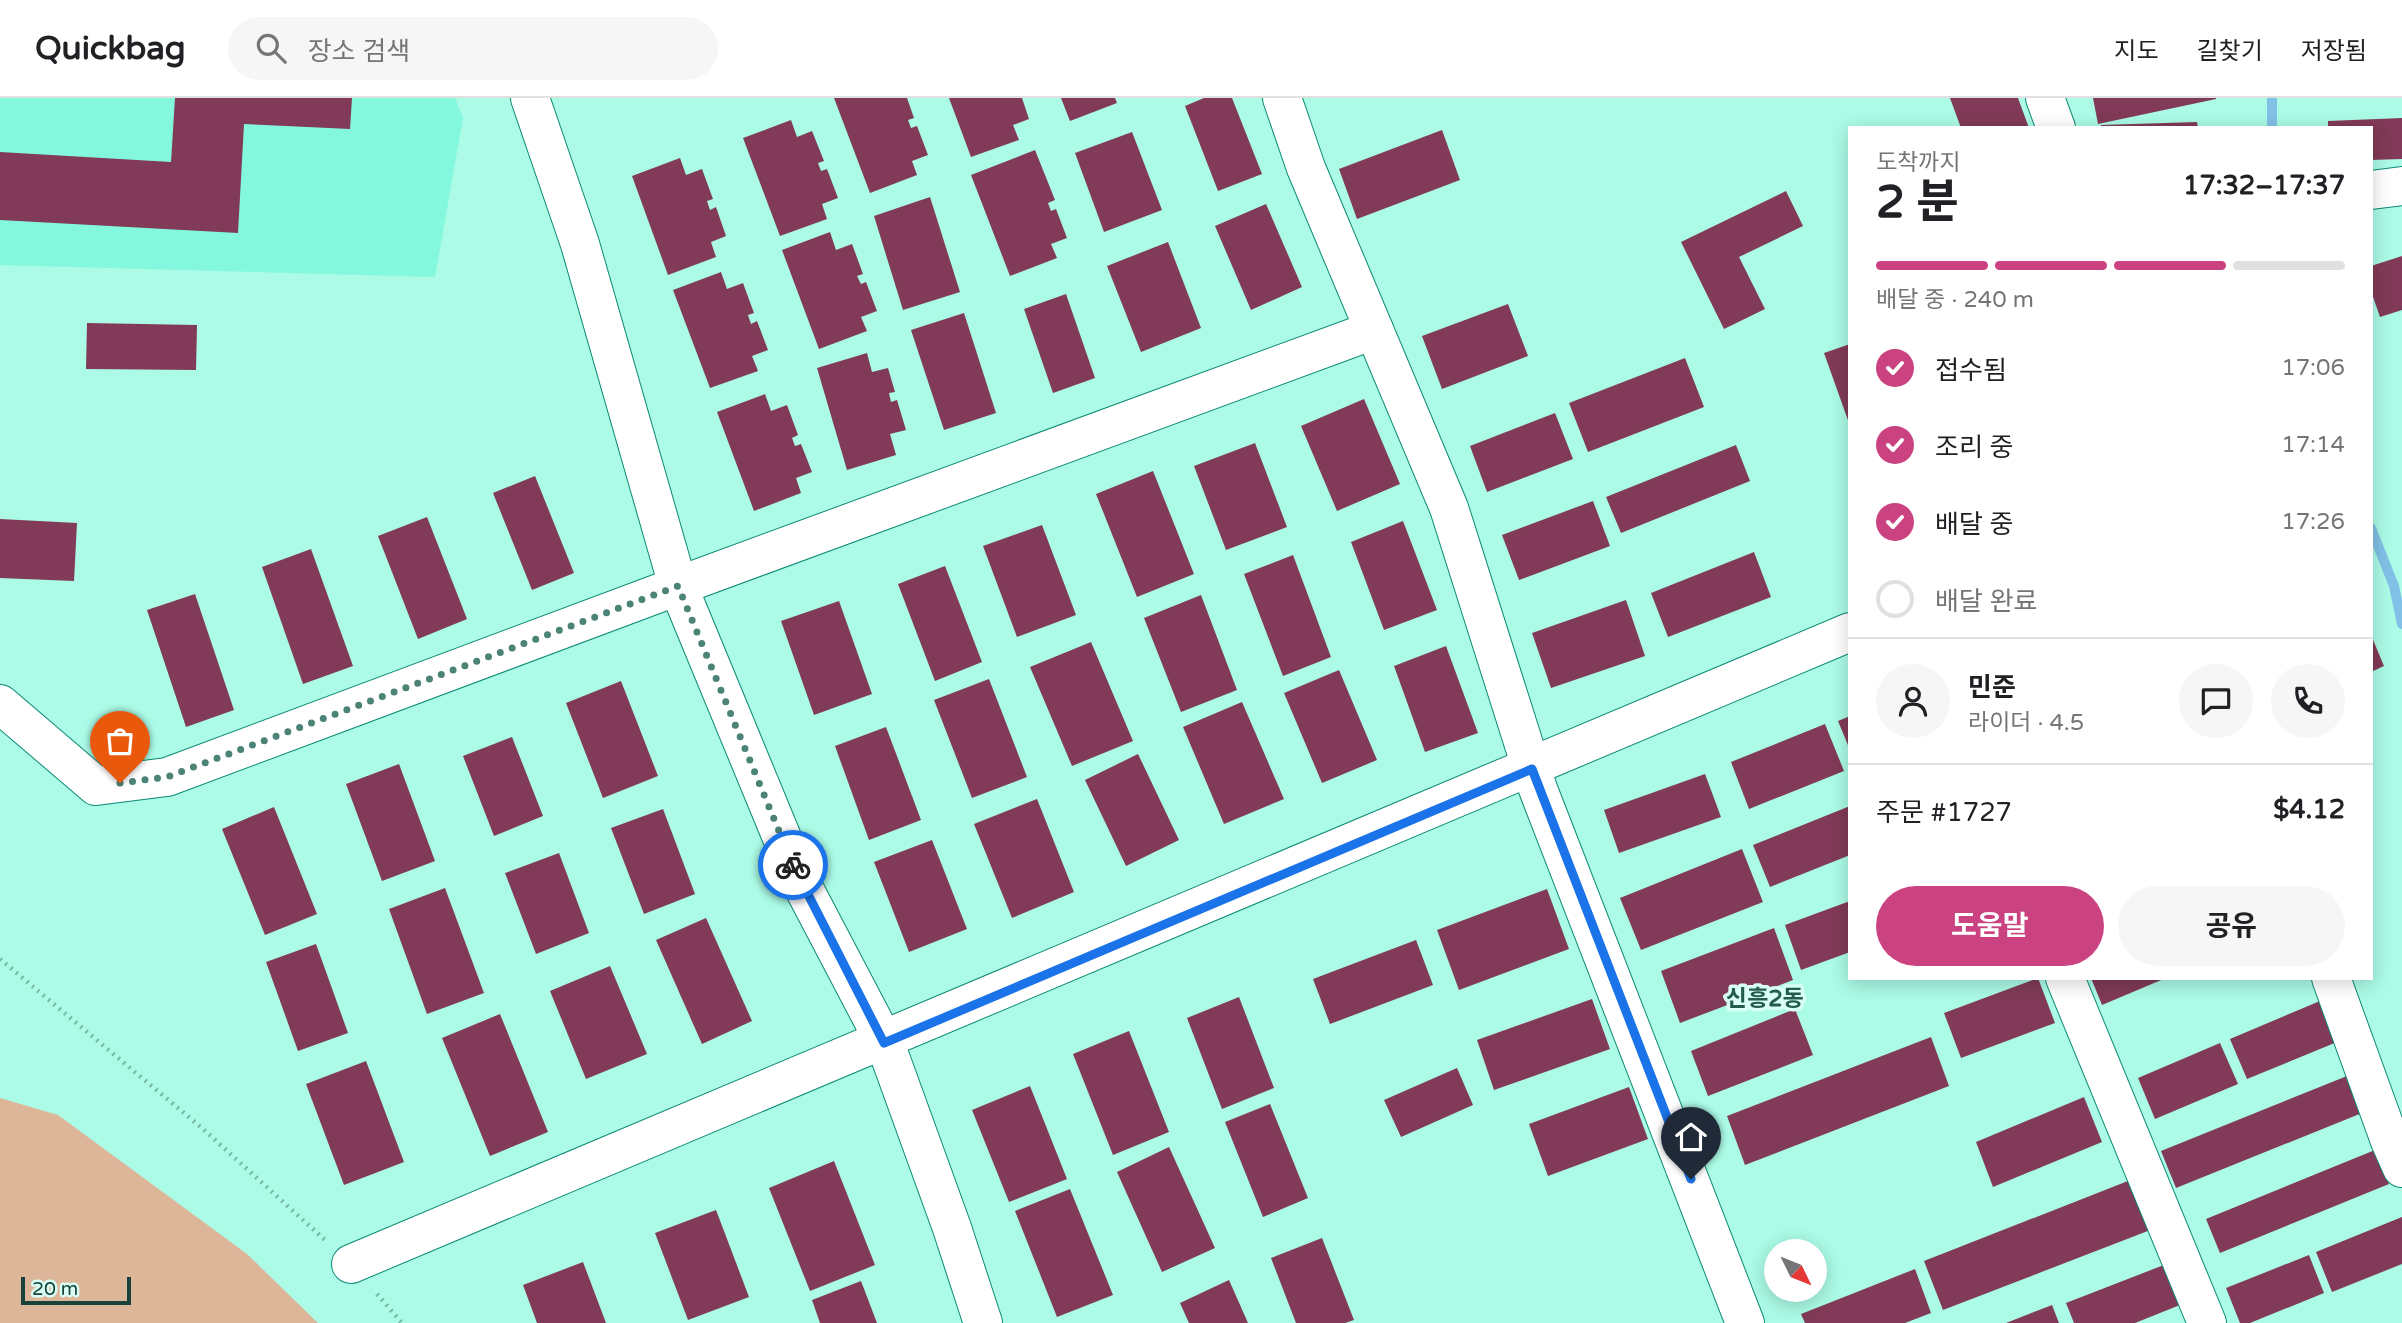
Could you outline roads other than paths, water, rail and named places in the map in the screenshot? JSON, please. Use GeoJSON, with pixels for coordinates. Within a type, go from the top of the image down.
{"type":"FeatureCollection","features":[{"type":"Feature","properties":{"kind":"street"},"geometry":{"type":"LineString","coordinates":[[530,98],[580,244],[678,586],[799,879],[884,1043],[952,1227],[983,1323]]}},
{"type":"Feature","properties":{"kind":"street"},"geometry":{"type":"LineString","coordinates":[[1283,98],[1306,168],[1449,508],[1532,769],[1745,1323]]}},
{"type":"Feature","properties":{"kind":"street"},"geometry":{"type":"LineString","coordinates":[[2045,98],[2055,126]]}},
{"type":"Feature","properties":{"kind":"street"},"geometry":{"type":"LineString","coordinates":[[2373,190],[2402,186]]}},
{"type":"Feature","properties":{"kind":"street"},"geometry":{"type":"LineString","coordinates":[[0,704],[96,786],[167,777],[1374,330]]}},
{"type":"Feature","properties":{"kind":"street"},"geometry":{"type":"LineString","coordinates":[[351,1264],[884,1043],[1848,633]]}},
{"type":"Feature","properties":{"kind":"street"},"geometry":{"type":"LineString","coordinates":[[2066,980],[2207,1323]]}},
{"type":"Feature","properties":{"kind":"street"},"geometry":{"type":"LineString","coordinates":[[2332,980],[2390,1142],[2402,1168]]}},
{"type":"Feature","properties":{"kind":"waterway"},"geometry":{"type":"LineString","coordinates":[[2272,98],[2272,126]]}},
{"type":"Feature","properties":{"kind":"waterway"},"geometry":{"type":"LineString","coordinates":[[2373,533],[2394,586],[2402,624]]}},
{"type":"Feature","properties":{"kind":"district","name":"신흥2동"},"geometry":{"type":"Point","coordinates":[1765,999]}}]}
